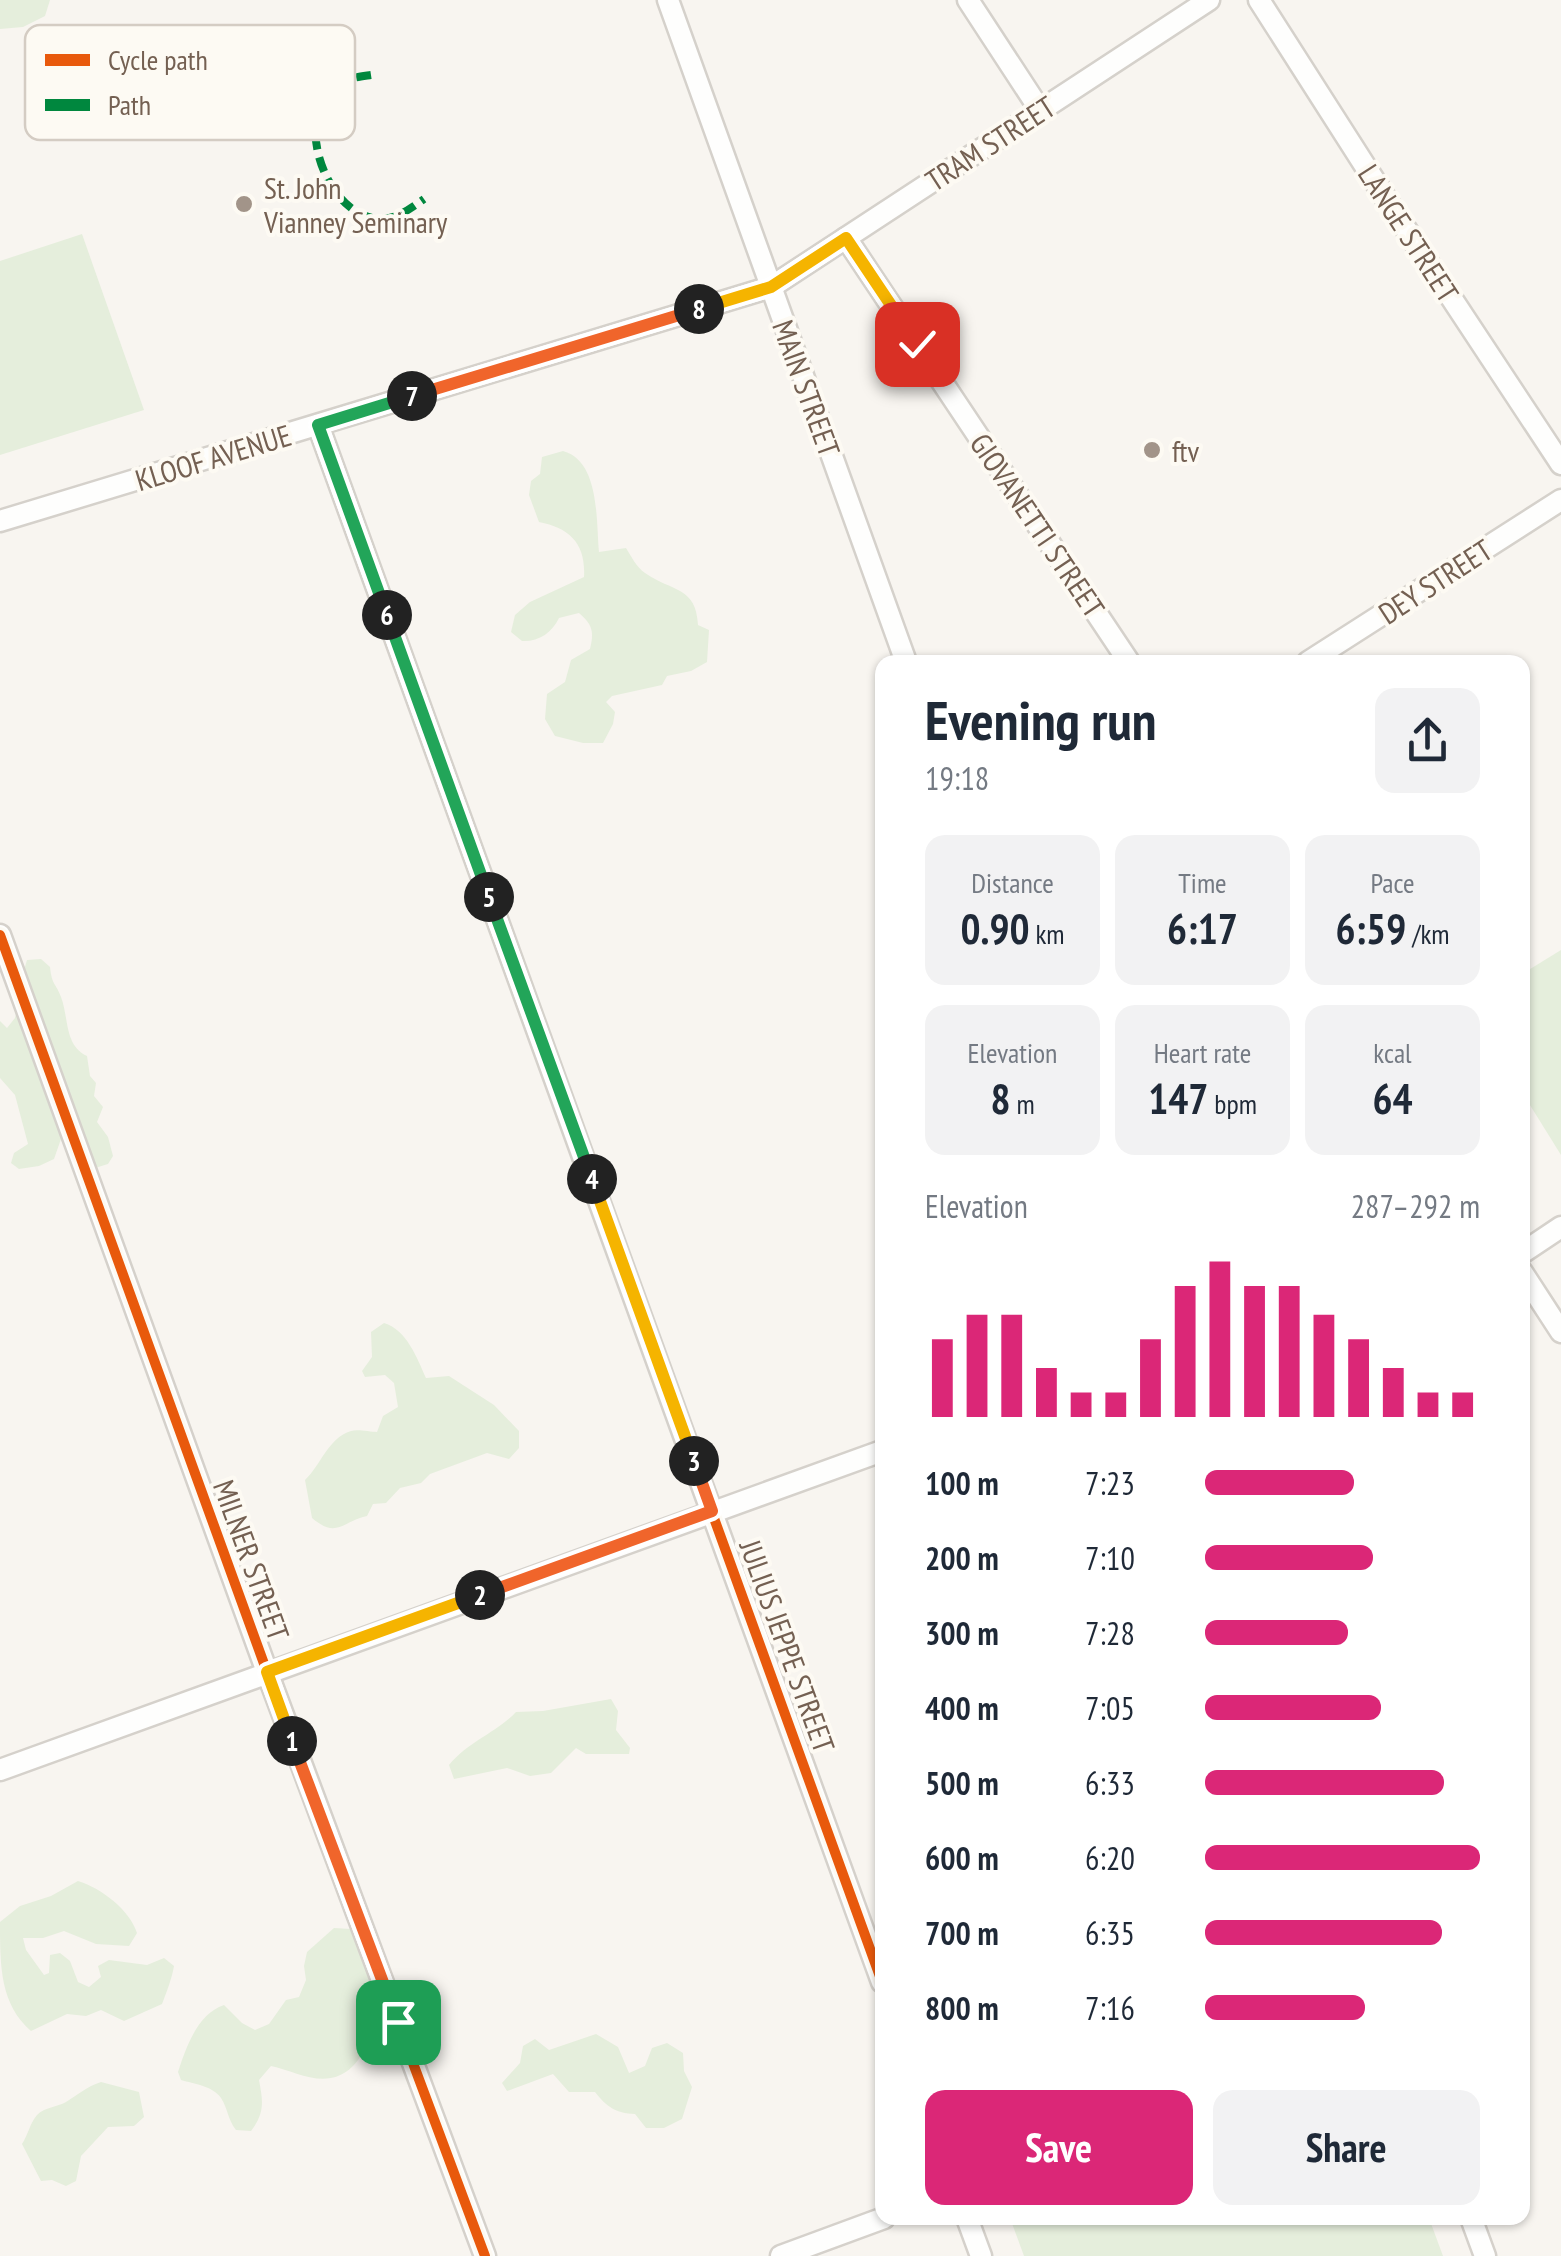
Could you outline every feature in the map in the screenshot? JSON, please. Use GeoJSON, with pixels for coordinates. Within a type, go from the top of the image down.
{"type":"FeatureCollection","features":[{"type":"Feature","properties":{"kind":"street","name":"MAIN STREET"},"geometry":{"type":"LineString","coordinates":[[668,0],[903,655]]}},
{"type":"Feature","properties":{"kind":"street"},"geometry":{"type":"LineString","coordinates":[[968,0],[1040,110]]}},
{"type":"Feature","properties":{"kind":"street","name":"TRAM STREET"},"geometry":{"type":"LineString","coordinates":[[771,287],[1209,0]]}},
{"type":"Feature","properties":{"kind":"street","name":"LANGE STREET"},"geometry":{"type":"LineString","coordinates":[[1259,0],[1561,464]]}},
{"type":"Feature","properties":{"kind":"street","name":"GIOVANETTI STREET"},"geometry":{"type":"LineString","coordinates":[[846,238],[1124,655]]}},
{"type":"Feature","properties":{"kind":"street","name":"KLOOF AVENUE"},"geometry":{"type":"LineString","coordinates":[[0,521],[771,287]]}},
{"type":"Feature","properties":{"kind":"street","name":"JULIUS JEPPE STREET"},"geometry":{"type":"LineString","coordinates":[[318,425],[875,1963]]}},
{"type":"Feature","properties":{"kind":"street","name":"DEY STREET"},"geometry":{"type":"LineString","coordinates":[[1319,655],[1561,500]]}},
{"type":"Feature","properties":{"kind":"street","name":"MILNER STREET"},"geometry":{"type":"LineString","coordinates":[[0,934],[267,1672],[485,2256]]}},
{"type":"Feature","properties":{"kind":"street"},"geometry":{"type":"LineString","coordinates":[[1530,1247],[1561,1226]]}},
{"type":"Feature","properties":{"kind":"street"},"geometry":{"type":"LineString","coordinates":[[1530,1284],[1561,1332]]}},
{"type":"Feature","properties":{"kind":"street"},"geometry":{"type":"LineString","coordinates":[[0,1770],[875,1453]]}},
{"type":"Feature","properties":{"kind":"street"},"geometry":{"type":"LineString","coordinates":[[782,2256],[875,2221]]}},
{"type":"Feature","properties":{"kind":"street"},"geometry":{"type":"LineString","coordinates":[[970,2225],[981,2256]]}},
{"type":"Feature","properties":{"kind":"street"},"geometry":{"type":"LineString","coordinates":[[1474,2225],[1485,2256]]}},
{"type":"Feature","properties":{"kind":"green space"},"geometry":{"type":"Polygon","coordinates":[[[0,0],[50,0],[45,16],[23,27],[0,29],[0,0]]]}},
{"type":"Feature","properties":{"kind":"green space"},"geometry":{"type":"Polygon","coordinates":[[[82,234],[144,410],[0,455],[0,261],[82,234]]]}},
{"type":"Feature","properties":{"kind":"green space"},"geometry":{"type":"Polygon","coordinates":[[[563,451],[575,457],[590,479],[599,552],[626,548],[642,571],[687,596],[693,603],[698,625],[709,630],[707,662],[691,671],[667,676],[662,685],[612,696],[606,702],[615,712],[603,743],[555,736],[545,719],[547,694],[565,682],[571,660],[590,649],[592,633],[587,621],[579,613],[559,618],[544,636],[528,641],[511,632],[515,615],[530,602],[584,577],[582,555],[574,539],[559,528],[539,522],[529,495],[531,481],[540,474],[542,457],[563,451]]]}},
{"type":"Feature","properties":{"kind":"green space"},"geometry":{"type":"Polygon","coordinates":[[[1561,950],[1561,1155],[1530,1105],[1530,969],[1561,950]]]}},
{"type":"Feature","properties":{"kind":"green space"},"geometry":{"type":"Polygon","coordinates":[[[41,959],[50,967],[71,1038],[87,1056],[90,1076],[96,1083],[94,1096],[103,1107],[97,1122],[108,1137],[113,1156],[108,1164],[95,1168],[53,1103],[61,1139],[54,1159],[19,1169],[11,1163],[14,1153],[28,1144],[15,1095],[0,1078],[0,1021],[7,1028],[17,1009],[28,1002],[24,970],[27,960],[41,959]]]}},
{"type":"Feature","properties":{"kind":"green space"},"geometry":{"type":"Polygon","coordinates":[[[384,1323],[405,1338],[426,1378],[449,1376],[494,1405],[519,1431],[519,1448],[509,1459],[487,1453],[430,1474],[421,1483],[400,1488],[386,1503],[373,1504],[367,1516],[339,1527],[327,1527],[312,1518],[305,1480],[343,1434],[354,1430],[377,1432],[383,1416],[398,1407],[394,1383],[385,1375],[365,1377],[362,1371],[372,1357],[371,1332],[384,1323]]]}},
{"type":"Feature","properties":{"kind":"green space"},"geometry":{"type":"Polygon","coordinates":[[[611,1699],[618,1711],[616,1730],[630,1748],[629,1754],[586,1754],[576,1748],[551,1773],[530,1776],[507,1768],[454,1779],[449,1765],[516,1712],[611,1699]]]}},
{"type":"Feature","properties":{"kind":"green space"},"geometry":{"type":"Polygon","coordinates":[[[78,1881],[114,1901],[137,1933],[129,1946],[96,1944],[64,1931],[43,1938],[23,1938],[26,1950],[44,1975],[49,1973],[50,1955],[60,1953],[70,1961],[78,1982],[89,1987],[101,1977],[98,1966],[109,1960],[147,1965],[164,1958],[174,1966],[171,1980],[162,2004],[124,2021],[101,2010],[86,2016],[67,2014],[31,2031],[13,2009],[4,1983],[0,1922],[20,1906],[51,1896],[78,1881]]]}},
{"type":"Feature","properties":{"kind":"green space"},"geometry":{"type":"Polygon","coordinates":[[[334,1928],[351,1929],[356,1936],[379,1995],[380,2018],[370,2042],[352,2067],[331,2078],[309,2077],[271,2066],[259,2080],[262,2107],[256,2125],[251,2131],[236,2130],[218,2094],[181,2080],[178,2072],[189,2043],[207,2016],[224,2005],[255,2030],[269,2024],[286,2000],[299,1997],[306,1980],[307,1952],[334,1928]]]}},
{"type":"Feature","properties":{"kind":"green space"},"geometry":{"type":"Polygon","coordinates":[[[596,2034],[618,2047],[629,2073],[645,2066],[652,2048],[667,2043],[683,2053],[684,2071],[692,2087],[682,2119],[664,2128],[646,2128],[635,2114],[612,2108],[595,2092],[569,2092],[553,2074],[507,2091],[502,2083],[520,2063],[523,2046],[535,2039],[549,2050],[596,2034]]]}},
{"type":"Feature","properties":{"kind":"green space"},"geometry":{"type":"Polygon","coordinates":[[[101,2082],[139,2092],[144,2117],[134,2126],[108,2127],[81,2156],[76,2181],[66,2186],[52,2180],[41,2181],[22,2144],[35,2118],[101,2082]]]}},
{"type":"Feature","properties":{"kind":"green space"},"geometry":{"type":"Polygon","coordinates":[[[1013,2225],[1432,2225],[1443,2256],[1024,2256],[1013,2225]]]}},
{"type":"Feature","properties":{"kind":"marked path"},"geometry":{"type":"LineString","coordinates":[[355,78],[371,75]]}},
{"type":"Feature","properties":{"kind":"marked path"},"geometry":{"type":"LineString","coordinates":[[316,140],[332,186],[363,215],[388,218],[424,199]]}},
{"type":"Feature","properties":{"kind":"cycle path"},"geometry":{"type":"LineString","coordinates":[[318,425],[875,1963]]}},
{"type":"Feature","properties":{"kind":"cycle path"},"geometry":{"type":"LineString","coordinates":[[0,935],[267,1672],[485,2256]]}},
{"type":"Feature","properties":{"kind":"place","name":"St. John Vianney Seminary"},"geometry":{"type":"Point","coordinates":[244,204]}},
{"type":"Feature","properties":{"kind":"place","name":"ftv"},"geometry":{"type":"Point","coordinates":[1152,450]}},
{"type":"Feature","properties":{"kind":"route"},"geometry":{"type":"LineString","coordinates":[[398,2022],[267,1672],[712,1511],[318,425],[771,287],[846,238],[917,344]]}}]}
